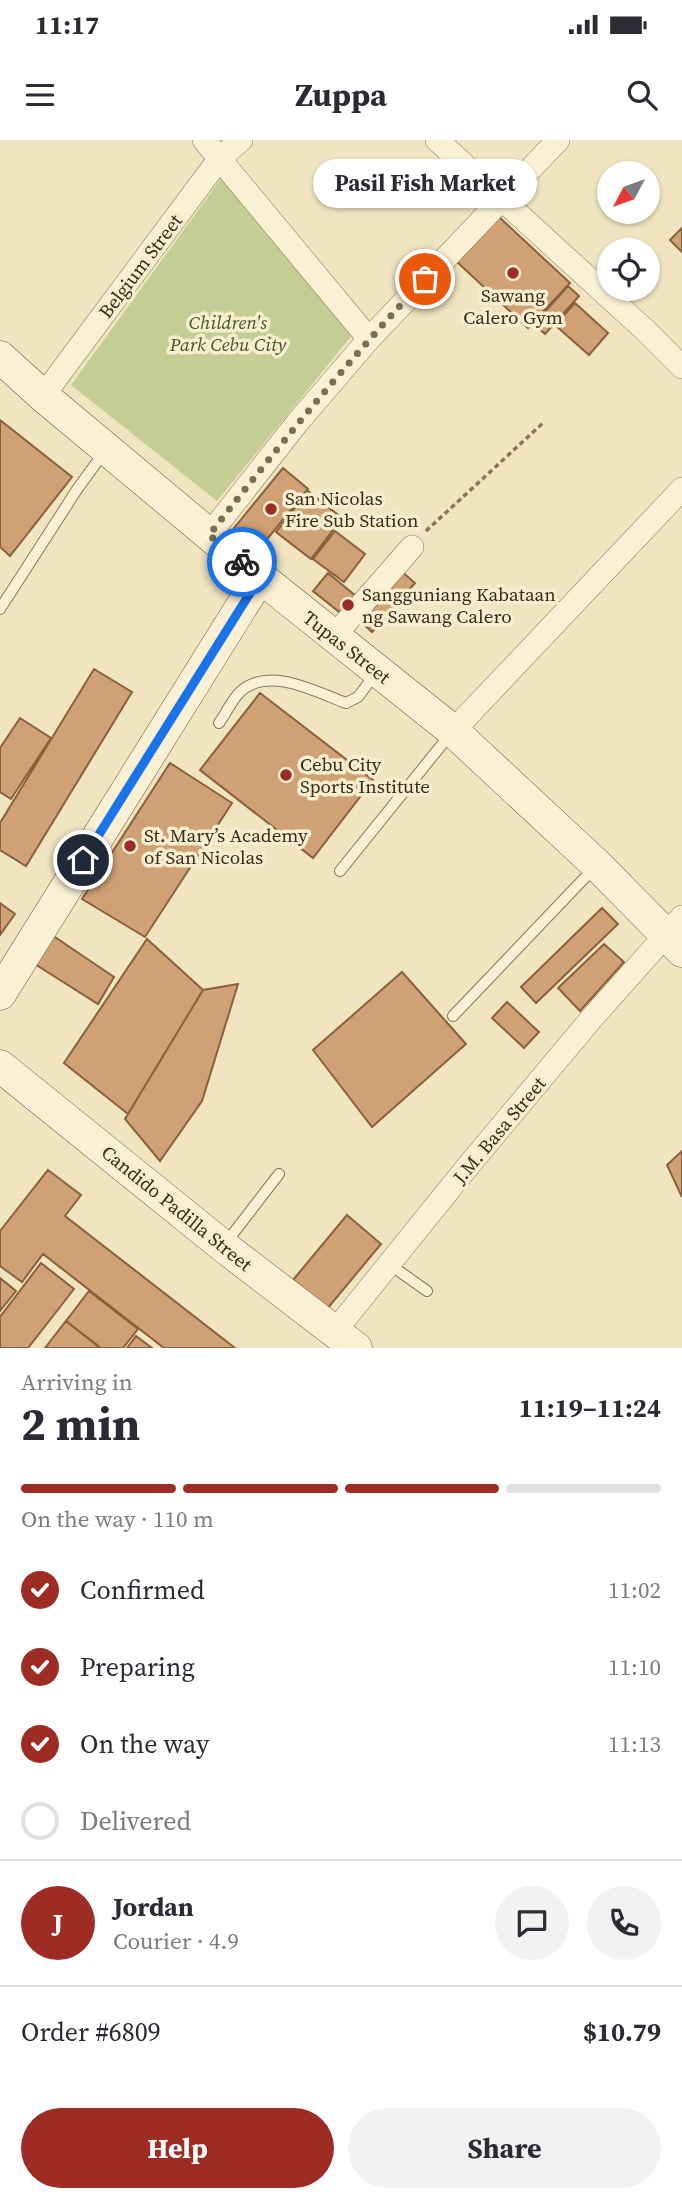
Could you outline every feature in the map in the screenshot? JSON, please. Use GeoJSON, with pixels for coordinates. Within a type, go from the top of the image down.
{"type":"FeatureCollection","features":[{"type":"Feature","properties":{"kind":"street"},"geometry":{"type":"LineString","coordinates":[[204,140],[369,339]]}},
{"type":"Feature","properties":{"kind":"street","name":"Belgium Street"},"geometry":{"type":"LineString","coordinates":[[43,396],[220,158],[241,140]]}},
{"type":"Feature","properties":{"kind":"street"},"geometry":{"type":"LineString","coordinates":[[437,140],[682,367]]}},
{"type":"Feature","properties":{"kind":"street"},"geometry":{"type":"LineString","coordinates":[[209,535],[297,423],[369,339],[558,140]]}},
{"type":"Feature","properties":{"kind":"street","name":"Tupas Street"},"geometry":{"type":"LineString","coordinates":[[0,357],[209,535],[453,731],[597,865],[676,934]]}},
{"type":"Feature","properties":{"kind":"street"},"geometry":{"type":"LineString","coordinates":[[453,731],[682,489]]}},
{"type":"Feature","properties":{"kind":"street"},"geometry":{"type":"LineString","coordinates":[[334,636],[412,547]]}},
{"type":"Feature","properties":{"kind":"street"},"geometry":{"type":"LineString","coordinates":[[0,994],[260,577]]}},
{"type":"Feature","properties":{"kind":"street","name":"J.M. Basa Street"},"geometry":{"type":"LineString","coordinates":[[338,1342],[389,1264],[486,1144],[676,934]]}},
{"type":"Feature","properties":{"kind":"street","name":"Candido Padilla Street"},"geometry":{"type":"LineString","coordinates":[[0,1066],[338,1342]]}},
{"type":"Feature","properties":{"kind":"lane"},"geometry":{"type":"LineString","coordinates":[[1,606],[107,448]]}},
{"type":"Feature","properties":{"kind":"lane"},"geometry":{"type":"LineString","coordinates":[[219,723],[241,691],[262,681],[292,683],[346,703],[358,696],[378,671]]}},
{"type":"Feature","properties":{"kind":"lane"},"geometry":{"type":"LineString","coordinates":[[340,871],[453,731]]}},
{"type":"Feature","properties":{"kind":"lane"},"geometry":{"type":"LineString","coordinates":[[453,1016],[597,865]]}},
{"type":"Feature","properties":{"kind":"lane"},"geometry":{"type":"LineString","coordinates":[[223,1247],[279,1174]]}},
{"type":"Feature","properties":{"kind":"lane"},"geometry":{"type":"LineString","coordinates":[[389,1264],[427,1291]]}},
{"type":"Feature","properties":{"kind":"path"},"geometry":{"type":"LineString","coordinates":[[412,547],[427,529],[543,423]]}},
{"type":"Feature","properties":{"kind":"green space","name":"Children's Park Cebu City"},"geometry":{"type":"Polygon","coordinates":[[[223,176],[354,333],[217,501],[71,385],[223,176]]]}},
{"type":"Feature","properties":{"kind":"building","name":"Sawang Calero Gym"},"geometry":{"type":"Polygon","coordinates":[[[499,217],[570,283],[528,328],[457,262],[499,217]]]}},
{"type":"Feature","properties":{"kind":"building"},"geometry":{"type":"Polygon","coordinates":[[[682,228],[682,252],[670,240],[682,228]]]}},
{"type":"Feature","properties":{"kind":"building"},"geometry":{"type":"Polygon","coordinates":[[[568,286],[579,296],[545,334],[534,324],[568,286]]]}},
{"type":"Feature","properties":{"kind":"building"},"geometry":{"type":"Polygon","coordinates":[[[575,303],[608,333],[589,355],[555,325],[575,303]]]}},
{"type":"Feature","properties":{"kind":"building"},"geometry":{"type":"Polygon","coordinates":[[[0,420],[72,477],[10,556],[0,547],[0,420]]]}},
{"type":"Feature","properties":{"kind":"building","name":"San Nicolas Fire Sub Station"},"geometry":{"type":"Polygon","coordinates":[[[283,468],[308,489],[259,549],[234,528],[283,468]]]}},
{"type":"Feature","properties":{"kind":"building"},"geometry":{"type":"Polygon","coordinates":[[[308,491],[342,518],[311,559],[276,532],[308,491]]]}},
{"type":"Feature","properties":{"kind":"building"},"geometry":{"type":"Polygon","coordinates":[[[335,531],[365,554],[344,582],[313,559],[335,531]]]}},
{"type":"Feature","properties":{"kind":"building"},"geometry":{"type":"Polygon","coordinates":[[[400,570],[415,583],[372,632],[358,619],[400,570]]]}},
{"type":"Feature","properties":{"kind":"building"},"geometry":{"type":"Polygon","coordinates":[[[328,573],[357,597],[343,615],[313,591],[328,573]]]}},
{"type":"Feature","properties":{"kind":"building"},"geometry":{"type":"Polygon","coordinates":[[[94,669],[132,692],[26,866],[0,850],[0,823],[94,669]]]}},
{"type":"Feature","properties":{"kind":"building","name":"Cebu City Sports Institute"},"geometry":{"type":"Polygon","coordinates":[[[260,693],[373,780],[313,858],[200,770],[260,693]]]}},
{"type":"Feature","properties":{"kind":"building"},"geometry":{"type":"Polygon","coordinates":[[[20,718],[51,738],[11,799],[0,792],[0,748],[20,718]]]}},
{"type":"Feature","properties":{"kind":"building"},"geometry":{"type":"Polygon","coordinates":[[[170,763],[232,803],[145,937],[82,899],[170,763]]]}},
{"type":"Feature","properties":{"kind":"building"},"geometry":{"type":"Polygon","coordinates":[[[0,903],[15,914],[0,935],[0,903]]]}},
{"type":"Feature","properties":{"kind":"building"},"geometry":{"type":"Polygon","coordinates":[[[602,908],[618,924],[536,1003],[521,987],[602,908]]]}},
{"type":"Feature","properties":{"kind":"building"},"geometry":{"type":"Polygon","coordinates":[[[46,931],[114,977],[98,1004],[30,961],[46,931]]]}},
{"type":"Feature","properties":{"kind":"building"},"geometry":{"type":"Polygon","coordinates":[[[147,939],[203,990],[128,1114],[64,1063],[147,939]]]}},
{"type":"Feature","properties":{"kind":"building"},"geometry":{"type":"Polygon","coordinates":[[[604,944],[624,962],[580,1011],[558,988],[604,944]]]}},
{"type":"Feature","properties":{"kind":"building"},"geometry":{"type":"Polygon","coordinates":[[[402,972],[466,1044],[372,1127],[313,1050],[402,972]]]}},
{"type":"Feature","properties":{"kind":"building"},"geometry":{"type":"Polygon","coordinates":[[[238,984],[202,1101],[160,1161],[125,1119],[203,990],[238,984]]]}},
{"type":"Feature","properties":{"kind":"building"},"geometry":{"type":"Polygon","coordinates":[[[507,1002],[539,1032],[524,1048],[492,1018],[507,1002]]]}},
{"type":"Feature","properties":{"kind":"building"},"geometry":{"type":"Polygon","coordinates":[[[682,1151],[682,1197],[667,1165],[682,1151]]]}},
{"type":"Feature","properties":{"kind":"building"},"geometry":{"type":"Polygon","coordinates":[[[48,1170],[81,1195],[65,1216],[235,1348],[164,1348],[43,1254],[22,1282],[0,1266],[0,1231],[48,1170]]]}},
{"type":"Feature","properties":{"kind":"building"},"geometry":{"type":"Polygon","coordinates":[[[347,1215],[381,1244],[327,1309],[293,1280],[347,1215]]]}},
{"type":"Feature","properties":{"kind":"building"},"geometry":{"type":"Polygon","coordinates":[[[41,1263],[74,1289],[28,1348],[0,1348],[0,1317],[41,1263]]]}},
{"type":"Feature","properties":{"kind":"building"},"geometry":{"type":"Polygon","coordinates":[[[0,1278],[16,1291],[0,1311],[0,1278]]]}},
{"type":"Feature","properties":{"kind":"building"},"geometry":{"type":"Polygon","coordinates":[[[89,1291],[138,1329],[123,1348],[101,1348],[66,1321],[89,1291]]]}},
{"type":"Feature","properties":{"kind":"building"},"geometry":{"type":"Polygon","coordinates":[[[66,1321],[100,1348],[45,1348],[66,1321]]]}},
{"type":"Feature","properties":{"kind":"building"},"geometry":{"type":"Polygon","coordinates":[[[136,1336],[152,1348],[127,1348],[136,1336]]]}},
{"type":"Feature","properties":{"kind":"way so far"},"geometry":{"type":"LineString","coordinates":[[242,562],[209,535],[297,423],[425,279]]}},
{"type":"Feature","properties":{"kind":"place","name":"Sawang Calero Gym"},"geometry":{"type":"Point","coordinates":[513,273]}},
{"type":"Feature","properties":{"kind":"place","name":"Pasil Fish Market"},"geometry":{"type":"Point","coordinates":[425,279]}},
{"type":"Feature","properties":{"kind":"place","name":"San Nicolas Fire Sub Station"},"geometry":{"type":"Point","coordinates":[271,509]}},
{"type":"Feature","properties":{"kind":"place","name":"Sangguniang Kabataan ng Sawang Calero"},"geometry":{"type":"Point","coordinates":[348,605]}},
{"type":"Feature","properties":{"kind":"place","name":"Cebu City Sports Institute"},"geometry":{"type":"Point","coordinates":[286,775]}},
{"type":"Feature","properties":{"kind":"place","name":"St. Mary’s Academy of San Nicolas"},"geometry":{"type":"Point","coordinates":[130,846]}},
{"type":"Feature","properties":{"kind":"route"},"geometry":{"type":"LineString","coordinates":[[83,860],[260,577],[242,562]]}}]}
